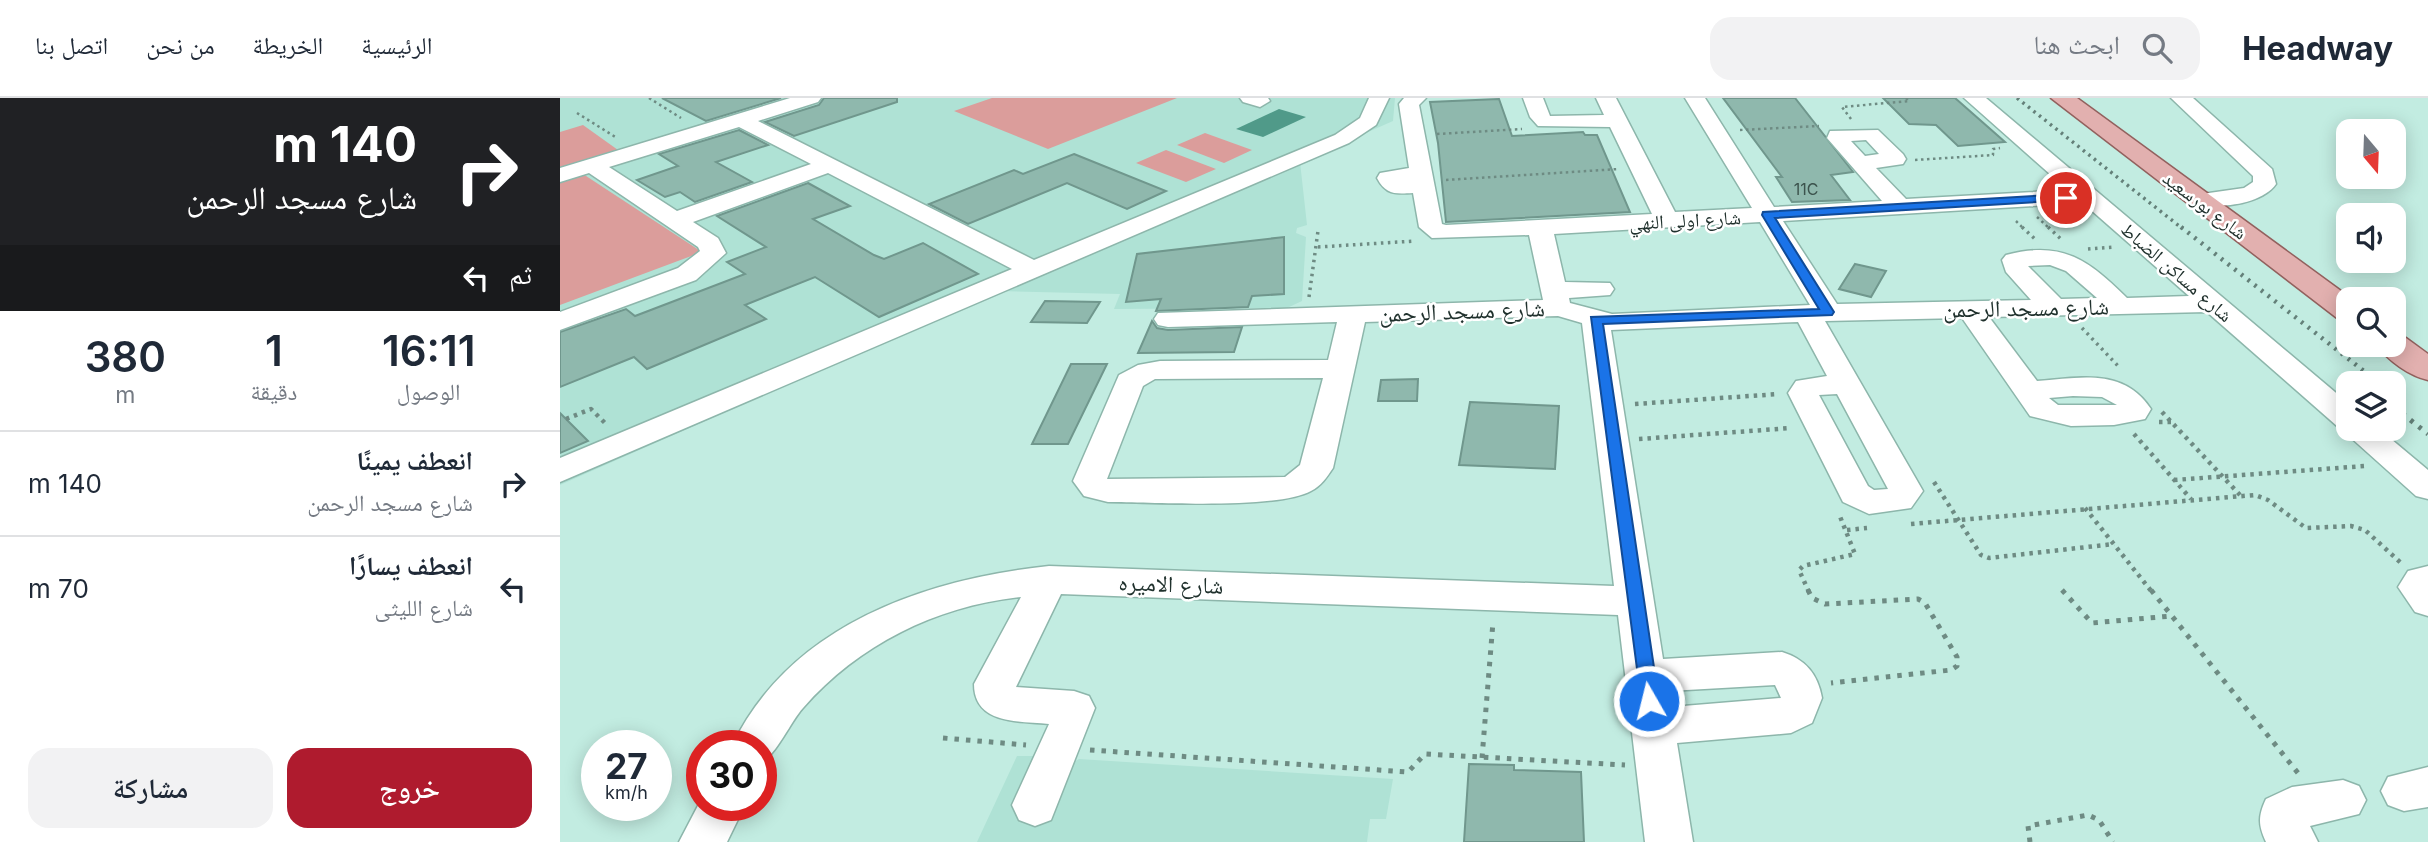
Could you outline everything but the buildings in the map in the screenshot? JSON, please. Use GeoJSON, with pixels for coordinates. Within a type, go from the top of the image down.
{"type":"FeatureCollection","features":[{"type":"Feature","properties":{"kind":"main road","name":"شارع بورسعيد"},"geometry":{"type":"LineString","coordinates":[[2062,98],[2336,302]]}},
{"type":"Feature","properties":{"kind":"main road","name":"شارع بورسعيد"},"geometry":{"type":"LineString","coordinates":[[2075,98],[2336,293]]}},
{"type":"Feature","properties":{"kind":"main road"},"geometry":{"type":"LineString","coordinates":[[2406,347],[2419,360]]}},
{"type":"Feature","properties":{"kind":"street"},"geometry":{"type":"LineString","coordinates":[[560,175],[811,98]]}},
{"type":"Feature","properties":{"kind":"street"},"geometry":{"type":"LineString","coordinates":[[560,471],[1354,134],[1369,121],[1379,98]]}},
{"type":"Feature","properties":{"kind":"street"},"geometry":{"type":"LineString","coordinates":[[1533,98],[1540,117],[1545,122],[1618,121]]}},
{"type":"Feature","properties":{"kind":"street"},"geometry":{"type":"LineString","coordinates":[[1606,98],[1667,221]]}},
{"type":"Feature","properties":{"kind":"street"},"geometry":{"type":"LineString","coordinates":[[1695,98],[1767,215],[1818,313],[1847,384]]}},
{"type":"Feature","properties":{"kind":"street","name":"شارع مساكن الضباط"},"geometry":{"type":"LineString","coordinates":[[1973,98],[2336,409]]}},
{"type":"Feature","properties":{"kind":"street"},"geometry":{"type":"LineString","coordinates":[[2181,98],[2264,174],[2265,184],[2257,191],[2210,199]]}},
{"type":"Feature","properties":{"kind":"street"},"geometry":{"type":"LineString","coordinates":[[1413,101],[1422,180],[1442,232]]}},
{"type":"Feature","properties":{"kind":"street"},"geometry":{"type":"LineString","coordinates":[[741,120],[1033,270]]}},
{"type":"Feature","properties":{"kind":"street"},"geometry":{"type":"LineString","coordinates":[[1860,163],[1894,161],[1894,157],[1871,134],[1836,135],[1860,163],[1900,207]]}},
{"type":"Feature","properties":{"kind":"street"},"geometry":{"type":"LineString","coordinates":[[560,322],[673,280],[708,260],[713,248],[592,165]]}},
{"type":"Feature","properties":{"kind":"street"},"geometry":{"type":"LineString","coordinates":[[675,220],[830,165]]}},
{"type":"Feature","properties":{"kind":"street","name":"شارع اولى النهي"},"geometry":{"type":"LineString","coordinates":[[1442,232],[2090,196]]}},
{"type":"Feature","properties":{"kind":"street"},"geometry":{"type":"LineString","coordinates":[[1540,228],[1556,299]]}},
{"type":"Feature","properties":{"kind":"street"},"geometry":{"type":"LineString","coordinates":[[2054,308],[2015,267],[2015,260],[2058,258],[2071,261],[2120,306]]}},
{"type":"Feature","properties":{"kind":"street","name":"شارع مسجد الرحمن"},"geometry":{"type":"LineString","coordinates":[[1168,319],[1352,314],[1556,299],[1598,304],[1818,313],[2215,304]]}},
{"type":"Feature","properties":{"kind":"street"},"geometry":{"type":"LineString","coordinates":[[1598,304],[1669,842]]}},
{"type":"Feature","properties":{"kind":"street"},"geometry":{"type":"LineString","coordinates":[[1970,310],[2041,409],[2051,415],[2116,414]]}},
{"type":"Feature","properties":{"kind":"street"},"geometry":{"type":"LineString","coordinates":[[1339,369],[1160,370],[1137,375],[1130,381],[1090,481],[1096,488],[1108,491],[1291,488],[1308,480],[1316,468],[1352,314]]}},
{"type":"Feature","properties":{"kind":"street"},"geometry":{"type":"LineString","coordinates":[[2374,441],[2428,488]]}},
{"type":"Feature","properties":{"kind":"street"},"geometry":{"type":"LineString","coordinates":[[1035,805],[1074,708],[1004,703],[995,692],[995,684],[1049,580]]}},
{"type":"Feature","properties":{"kind":"street","name":"شارع الاميره"},"geometry":{"type":"LineString","coordinates":[[763,730],[789,695],[827,660],[869,631],[914,608],[960,591],[1005,582],[1049,580],[1636,601]]}},
{"type":"Feature","properties":{"kind":"street"},"geometry":{"type":"LineString","coordinates":[[1646,676],[1774,667],[1788,671],[1803,702],[1802,708],[1791,715],[1653,727]]}},
{"type":"Feature","properties":{"kind":"street"},"geometry":{"type":"LineString","coordinates":[[2294,842],[2282,827],[2282,814],[2292,808],[2333,802]]}},
{"type":"Feature","properties":{"kind":"street"},"geometry":{"type":"LineString","coordinates":[[703,842],[714,821]]}},
{"type":"Feature","properties":{"kind":"path"},"geometry":{"type":"LineString","coordinates":[[649,98],[703,131]]}},
{"type":"Feature","properties":{"kind":"path"},"geometry":{"type":"LineString","coordinates":[[1880,98],[1886,103]]}},
{"type":"Feature","properties":{"kind":"path"},"geometry":{"type":"LineString","coordinates":[[1846,125],[1854,124],[1842,107],[1909,101],[1906,98]]}},
{"type":"Feature","properties":{"kind":"path"},"geometry":{"type":"LineString","coordinates":[[577,113],[638,151]]}},
{"type":"Feature","properties":{"kind":"path"},"geometry":{"type":"LineString","coordinates":[[1415,136],[1526,129],[1545,122]]}},
{"type":"Feature","properties":{"kind":"path"},"geometry":{"type":"LineString","coordinates":[[1715,131],[1820,126]]}},
{"type":"Feature","properties":{"kind":"path"},"geometry":{"type":"LineString","coordinates":[[1894,161],[1993,155],[1993,149],[2031,146]]}},
{"type":"Feature","properties":{"kind":"path"},"geometry":{"type":"LineString","coordinates":[[1422,180],[1640,167]]}},
{"type":"Feature","properties":{"kind":"path"},"geometry":{"type":"LineString","coordinates":[[2007,201],[2064,242]]}},
{"type":"Feature","properties":{"kind":"path"},"geometry":{"type":"LineString","coordinates":[[2007,201],[2040,243]]}},
{"type":"Feature","properties":{"kind":"path"},"geometry":{"type":"LineString","coordinates":[[1306,315],[1318,247],[1318,231]]}},
{"type":"Feature","properties":{"kind":"path"},"geometry":{"type":"LineString","coordinates":[[1318,247],[1415,241],[1442,232]]}},
{"type":"Feature","properties":{"kind":"path"},"geometry":{"type":"LineString","coordinates":[[1776,386],[1785,405]]}},
{"type":"Feature","properties":{"kind":"path"},"geometry":{"type":"LineString","coordinates":[[1612,423],[1780,394]]}},
{"type":"Feature","properties":{"kind":"path"},"geometry":{"type":"LineString","coordinates":[[2116,414],[2191,500]]}},
{"type":"Feature","properties":{"kind":"path"},"geometry":{"type":"LineString","coordinates":[[1612,423],[1797,428],[1791,416]]}},
{"type":"Feature","properties":{"kind":"path"},"geometry":{"type":"LineString","coordinates":[[2174,480],[2400,464]]}},
{"type":"Feature","properties":{"kind":"path"},"geometry":{"type":"LineString","coordinates":[[1928,474],[1981,555],[1989,558],[2114,544]]}},
{"type":"Feature","properties":{"kind":"path"},"geometry":{"type":"LineString","coordinates":[[1902,525],[2085,508],[2263,496],[2299,525],[2309,529],[2357,527],[2366,531],[2426,588]]}},
{"type":"Feature","properties":{"kind":"path"},"geometry":{"type":"LineString","coordinates":[[1797,687],[1951,670],[1957,666],[1957,657],[1951,646],[1925,603],[1918,599],[1825,604],[1812,598],[1799,570],[1810,563],[1855,554],[1855,548],[1836,507]]}},
{"type":"Feature","properties":{"kind":"path"},"geometry":{"type":"LineString","coordinates":[[2085,508],[2172,616],[2333,802]]}},
{"type":"Feature","properties":{"kind":"path"},"geometry":{"type":"LineString","coordinates":[[1847,530],[1874,527]]}},
{"type":"Feature","properties":{"kind":"path"},"geometry":{"type":"LineString","coordinates":[[2062,590],[2092,623],[2172,616]]}},
{"type":"Feature","properties":{"kind":"path"},"geometry":{"type":"LineString","coordinates":[[1482,758],[1495,596]]}},
{"type":"Feature","properties":{"kind":"path"},"geometry":{"type":"LineString","coordinates":[[943,738],[1408,772],[1417,759],[1425,754],[1658,767]]}},
{"type":"Feature","properties":{"kind":"path"},"geometry":{"type":"LineString","coordinates":[[2030,842],[2028,826],[2088,815],[2099,820],[2113,842]]}},
{"type":"Feature","properties":{"kind":"shaded area"},"geometry":{"type":"Polygon","coordinates":[[[560,98],[1395,98],[1393,121],[1300,162],[1307,225],[1297,228],[1296,233],[1306,237],[1302,301],[1287,308],[1114,309],[1120,294],[1000,291],[560,485],[560,98]]]}},
{"type":"Feature","properties":{"kind":"shaded area"},"geometry":{"type":"Polygon","coordinates":[[[992,98],[1177,98],[1048,149],[954,111],[992,98]]]}},
{"type":"Feature","properties":{"kind":"shaded area"},"geometry":{"type":"Polygon","coordinates":[[[1279,109],[1306,117],[1263,137],[1236,129],[1279,109]]]}},
{"type":"Feature","properties":{"kind":"shaded area"},"geometry":{"type":"Polygon","coordinates":[[[583,125],[618,150],[560,168],[560,132],[583,125]]]}},
{"type":"Feature","properties":{"kind":"shaded area"},"geometry":{"type":"Polygon","coordinates":[[[1205,133],[1252,150],[1224,163],[1177,145],[1205,133]]]}},
{"type":"Feature","properties":{"kind":"shaded area"},"geometry":{"type":"Polygon","coordinates":[[[1166,150],[1216,169],[1186,182],[1136,163],[1166,150]]]}},
{"type":"Feature","properties":{"kind":"shaded area"},"geometry":{"type":"Polygon","coordinates":[[[583,174],[702,252],[560,305],[560,181],[583,174]]]}},
{"type":"Feature","properties":{"kind":"shaded area"},"geometry":{"type":"Polygon","coordinates":[[[1017,756],[1039,756],[1063,768],[1079,759],[1393,779],[1386,819],[1370,819],[1367,842],[977,842],[1017,756]]]}},
{"type":"Feature","properties":{"kind":"railway"},"geometry":{"type":"LineString","coordinates":[[2017,98],[2183,229]]}},
{"type":"Feature","properties":{"kind":"railway"},"geometry":{"type":"LineString","coordinates":[[2181,227],[2364,371]]}},
{"type":"Feature","properties":{"kind":"railway"},"geometry":{"type":"LineString","coordinates":[[2406,417],[2428,434]]}},
{"type":"Feature","properties":{"kind":"route"},"geometry":{"type":"LineString","coordinates":[[1649,701],[1596,320],[1612,322],[1828,312],[1767,215],[2066,198]]}}]}
